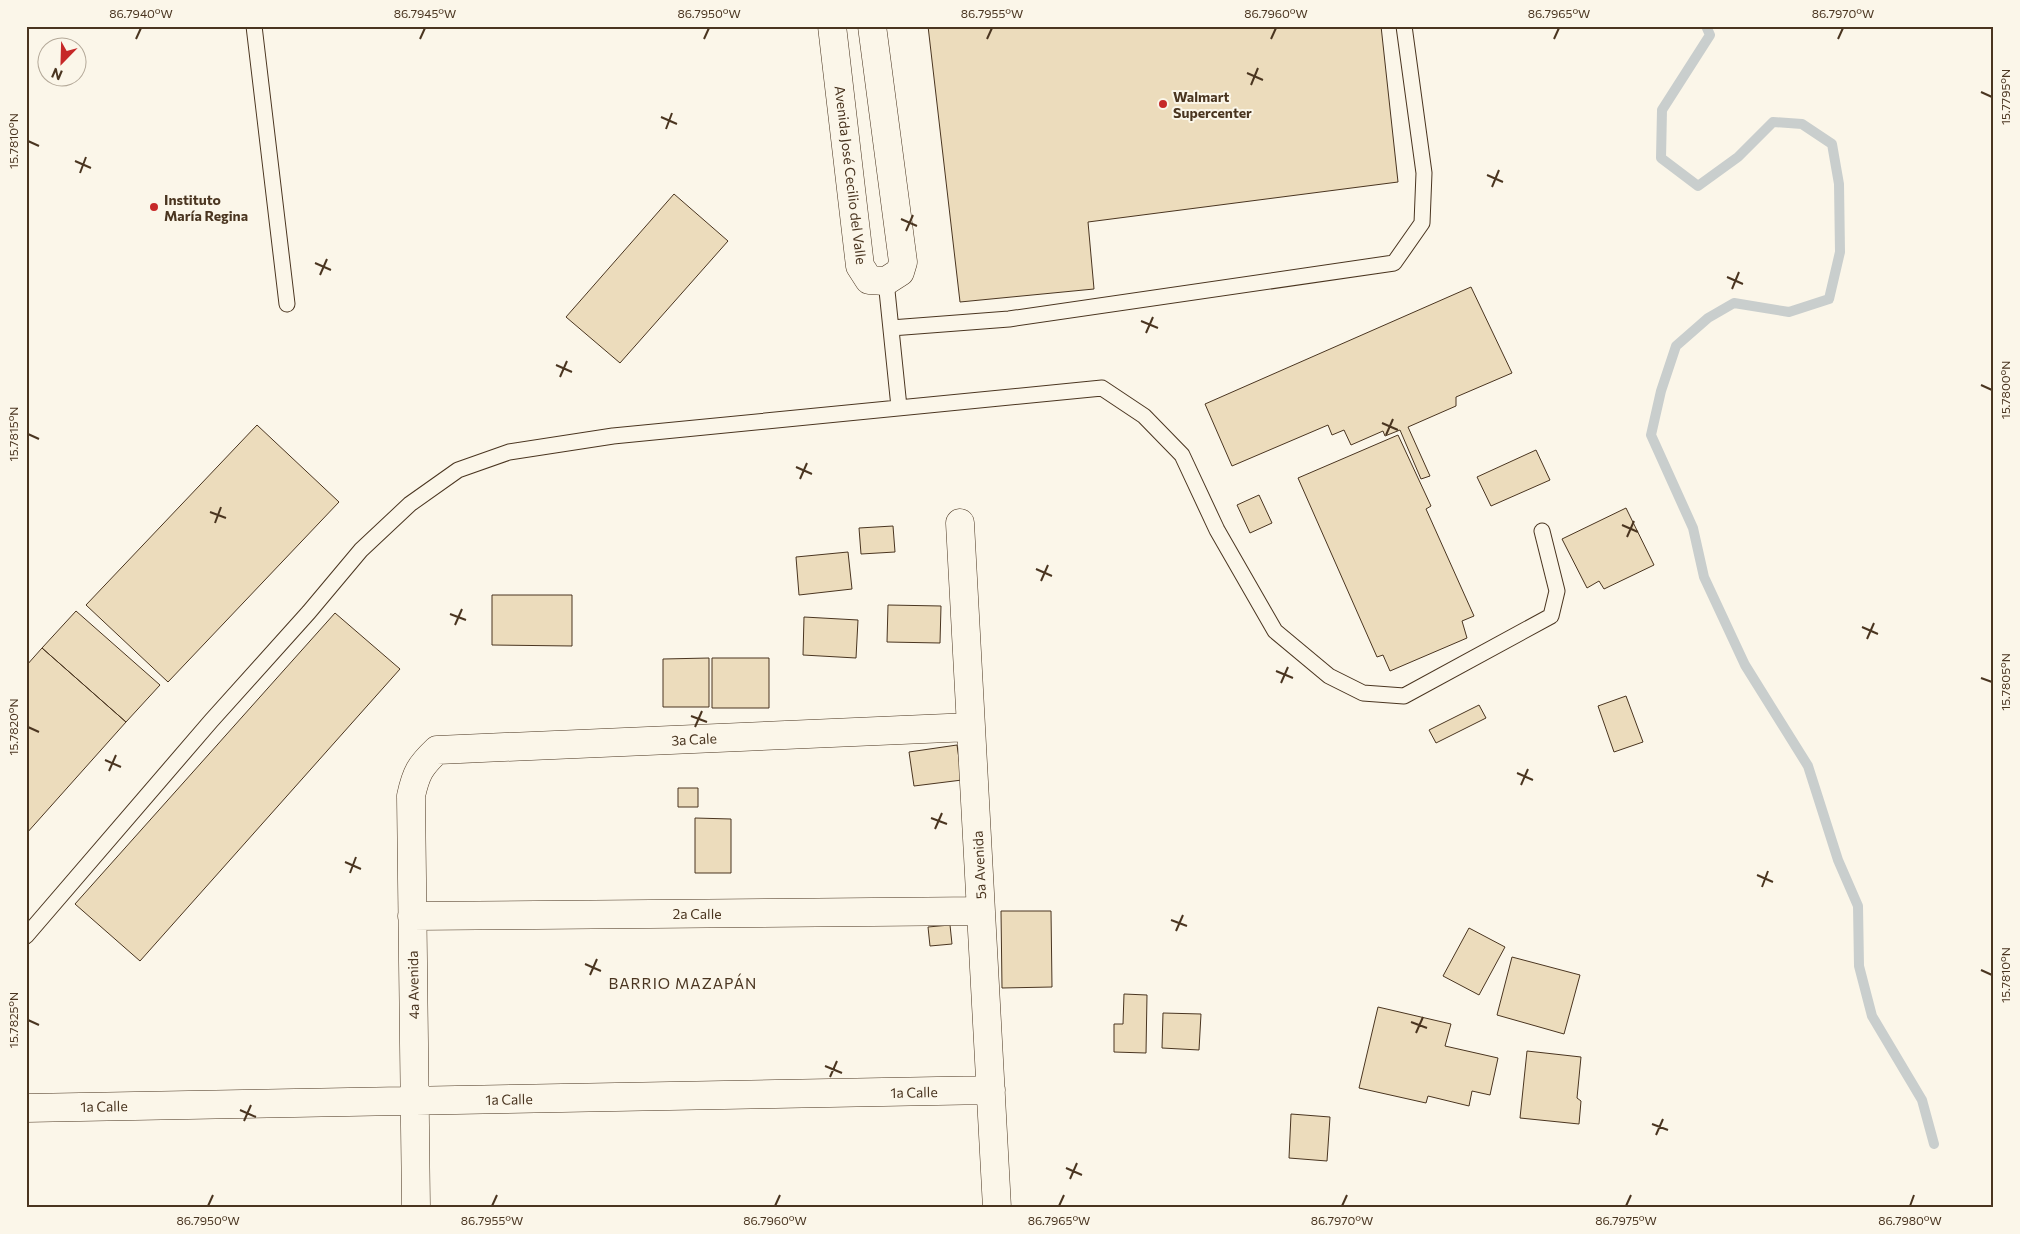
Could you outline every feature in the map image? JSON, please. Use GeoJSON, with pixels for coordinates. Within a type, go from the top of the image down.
{"type":"FeatureCollection","features":[{"type":"Feature","properties":{"kind":"street","name":"Avenida José Cecilio del Valle"},"geometry":{"type":"LineString","coordinates":[[832,26],[860,266],[869,280],[886,281]]}},
{"type":"Feature","properties":{"kind":"street"},"geometry":{"type":"LineString","coordinates":[[872,26],[903,262],[900,272],[886,281]]}},
{"type":"Feature","properties":{"kind":"street","name":"5a Avenida"},"geometry":{"type":"LineString","coordinates":[[960,523],[998,1208]]}},
{"type":"Feature","properties":{"kind":"street","name":"3a Cale"},"geometry":{"type":"LineString","coordinates":[[422,764],[437,750],[971,727]]}},
{"type":"Feature","properties":{"kind":"street","name":"4a Avenida"},"geometry":{"type":"LineString","coordinates":[[416,1208],[411,796],[415,777],[422,764]]}},
{"type":"Feature","properties":{"kind":"street","name":"2a Calle"},"geometry":{"type":"LineString","coordinates":[[412,916],[981,911]]}},
{"type":"Feature","properties":{"kind":"street","name":"1a Calle"},"geometry":{"type":"LineString","coordinates":[[26,1108],[991,1090]]}},
{"type":"Feature","properties":{"kind":"lane"},"geometry":{"type":"LineString","coordinates":[[254,26],[287,304]]}},
{"type":"Feature","properties":{"kind":"lane"},"geometry":{"type":"LineString","coordinates":[[891,328],[1009,319],[1394,264],[1422,224],[1424,173],[1404,26]]}},
{"type":"Feature","properties":{"kind":"lane"},"geometry":{"type":"LineString","coordinates":[[886,281],[899,408]]}},
{"type":"Feature","properties":{"kind":"lane"},"geometry":{"type":"LineString","coordinates":[[26,936],[361,550],[410,504],[458,470],[509,452],[613,436],[1102,388],[1144,416],[1182,454],[1217,530],[1275,631],[1329,676],[1362,693],[1404,696],[1551,616],[1557,591],[1542,531]]}},
{"type":"Feature","properties":{"kind":"building","name":"Walmart Supercenter"},"geometry":{"type":"Polygon","coordinates":[[[928,26],[1381,26],[1398,182],[1088,222],[1094,289],[960,302],[928,26]]]}},
{"type":"Feature","properties":{"kind":"building"},"geometry":{"type":"Polygon","coordinates":[[[674,194],[728,241],[620,363],[566,317],[674,194]]]}},
{"type":"Feature","properties":{"kind":"building"},"geometry":{"type":"Polygon","coordinates":[[[1471,287],[1512,373],[1456,397],[1456,406],[1408,427],[1430,476],[1421,479],[1400,430],[1385,436],[1383,431],[1351,445],[1344,430],[1332,435],[1328,425],[1232,466],[1205,404],[1471,287]]]}},
{"type":"Feature","properties":{"kind":"building"},"geometry":{"type":"Polygon","coordinates":[[[257,425],[339,502],[168,682],[86,605],[257,425]]]}},
{"type":"Feature","properties":{"kind":"building"},"geometry":{"type":"Polygon","coordinates":[[[1398,435],[1431,506],[1426,509],[1474,616],[1462,621],[1467,638],[1390,671],[1383,655],[1377,657],[1298,478],[1398,435]]]}},
{"type":"Feature","properties":{"kind":"building"},"geometry":{"type":"Polygon","coordinates":[[[1536,450],[1550,480],[1491,506],[1477,477],[1536,450]]]}},
{"type":"Feature","properties":{"kind":"building"},"geometry":{"type":"Polygon","coordinates":[[[1259,495],[1272,523],[1250,533],[1237,505],[1259,495]]]}},
{"type":"Feature","properties":{"kind":"building"},"geometry":{"type":"Polygon","coordinates":[[[1626,508],[1654,565],[1604,589],[1599,581],[1587,588],[1562,539],[1626,508]]]}},
{"type":"Feature","properties":{"kind":"building"},"geometry":{"type":"Polygon","coordinates":[[[893,526],[895,552],[861,554],[859,528],[893,526]]]}},
{"type":"Feature","properties":{"kind":"building"},"geometry":{"type":"Polygon","coordinates":[[[848,552],[852,589],[799,595],[796,557],[848,552]]]}},
{"type":"Feature","properties":{"kind":"building"},"geometry":{"type":"Polygon","coordinates":[[[492,595],[572,595],[572,646],[492,645],[492,595]]]}},
{"type":"Feature","properties":{"kind":"building"},"geometry":{"type":"Polygon","coordinates":[[[888,605],[941,606],[940,643],[887,642],[888,605]]]}},
{"type":"Feature","properties":{"kind":"building"},"geometry":{"type":"Polygon","coordinates":[[[76,611],[160,685],[126,722],[42,648],[76,611]]]}},
{"type":"Feature","properties":{"kind":"building"},"geometry":{"type":"Polygon","coordinates":[[[335,613],[400,669],[140,961],[75,904],[335,613]]]}},
{"type":"Feature","properties":{"kind":"building"},"geometry":{"type":"Polygon","coordinates":[[[804,617],[858,620],[856,658],[803,655],[804,617]]]}},
{"type":"Feature","properties":{"kind":"building"},"geometry":{"type":"Polygon","coordinates":[[[42,648],[126,722],[26,834],[26,666],[42,648]]]}},
{"type":"Feature","properties":{"kind":"building"},"geometry":{"type":"Polygon","coordinates":[[[709,658],[709,707],[663,707],[663,659],[709,658]]]}},
{"type":"Feature","properties":{"kind":"building"},"geometry":{"type":"Polygon","coordinates":[[[712,658],[769,658],[769,708],[712,708],[712,658]]]}},
{"type":"Feature","properties":{"kind":"building"},"geometry":{"type":"Polygon","coordinates":[[[1626,696],[1643,742],[1614,752],[1598,706],[1626,696]]]}},
{"type":"Feature","properties":{"kind":"building"},"geometry":{"type":"Polygon","coordinates":[[[1479,705],[1486,718],[1436,743],[1429,730],[1479,705]]]}},
{"type":"Feature","properties":{"kind":"building"},"geometry":{"type":"Polygon","coordinates":[[[957,745],[962,780],[914,786],[909,752],[957,745]]]}},
{"type":"Feature","properties":{"kind":"building"},"geometry":{"type":"Polygon","coordinates":[[[678,788],[698,788],[698,807],[678,807],[678,788]]]}},
{"type":"Feature","properties":{"kind":"building"},"geometry":{"type":"Polygon","coordinates":[[[695,818],[731,819],[731,873],[695,873],[695,818]]]}},
{"type":"Feature","properties":{"kind":"building"},"geometry":{"type":"Polygon","coordinates":[[[1001,911],[1051,911],[1052,987],[1002,988],[1001,911]]]}},
{"type":"Feature","properties":{"kind":"building"},"geometry":{"type":"Polygon","coordinates":[[[950,925],[952,944],[930,946],[928,927],[950,925]]]}},
{"type":"Feature","properties":{"kind":"building"},"geometry":{"type":"Polygon","coordinates":[[[1469,928],[1505,947],[1479,995],[1443,976],[1469,928]]]}},
{"type":"Feature","properties":{"kind":"building"},"geometry":{"type":"Polygon","coordinates":[[[1512,957],[1580,975],[1564,1034],[1497,1015],[1512,957]]]}},
{"type":"Feature","properties":{"kind":"building"},"geometry":{"type":"Polygon","coordinates":[[[1124,994],[1147,995],[1146,1053],[1114,1052],[1114,1024],[1123,1024],[1124,994]]]}},
{"type":"Feature","properties":{"kind":"building"},"geometry":{"type":"Polygon","coordinates":[[[1378,1007],[1451,1024],[1445,1046],[1498,1058],[1490,1095],[1472,1091],[1469,1106],[1428,1096],[1426,1103],[1359,1088],[1378,1007]]]}},
{"type":"Feature","properties":{"kind":"building"},"geometry":{"type":"Polygon","coordinates":[[[1163,1013],[1201,1014],[1199,1050],[1162,1048],[1163,1013]]]}},
{"type":"Feature","properties":{"kind":"building"},"geometry":{"type":"Polygon","coordinates":[[[1527,1051],[1581,1057],[1577,1098],[1581,1101],[1579,1124],[1520,1118],[1527,1051]]]}},
{"type":"Feature","properties":{"kind":"building"},"geometry":{"type":"Polygon","coordinates":[[[1291,1114],[1330,1117],[1327,1161],[1289,1158],[1291,1114]]]}},
{"type":"Feature","properties":{"kind":"waterway"},"geometry":{"type":"LineString","coordinates":[[1706,26],[1710,35],[1662,110],[1661,158],[1698,186],[1738,157],[1773,122],[1802,124],[1832,144],[1839,184],[1840,252],[1829,299],[1789,312],[1734,303],[1708,318],[1676,346],[1661,391],[1651,435],[1693,528],[1704,577],[1745,665],[1808,766],[1838,860],[1858,906],[1859,966],[1872,1016],[1922,1100],[1934,1144]]}},
{"type":"Feature","properties":{"kind":"place","name":"Walmart Supercenter"},"geometry":{"type":"Point","coordinates":[1163,104]}},
{"type":"Feature","properties":{"kind":"place","name":"Instituto María Regina"},"geometry":{"type":"Point","coordinates":[154,207]}},
{"type":"Feature","properties":{"kind":"district","name":"BARRIO MAZAPÁN"},"geometry":{"type":"Point","coordinates":[683,983]}}]}
